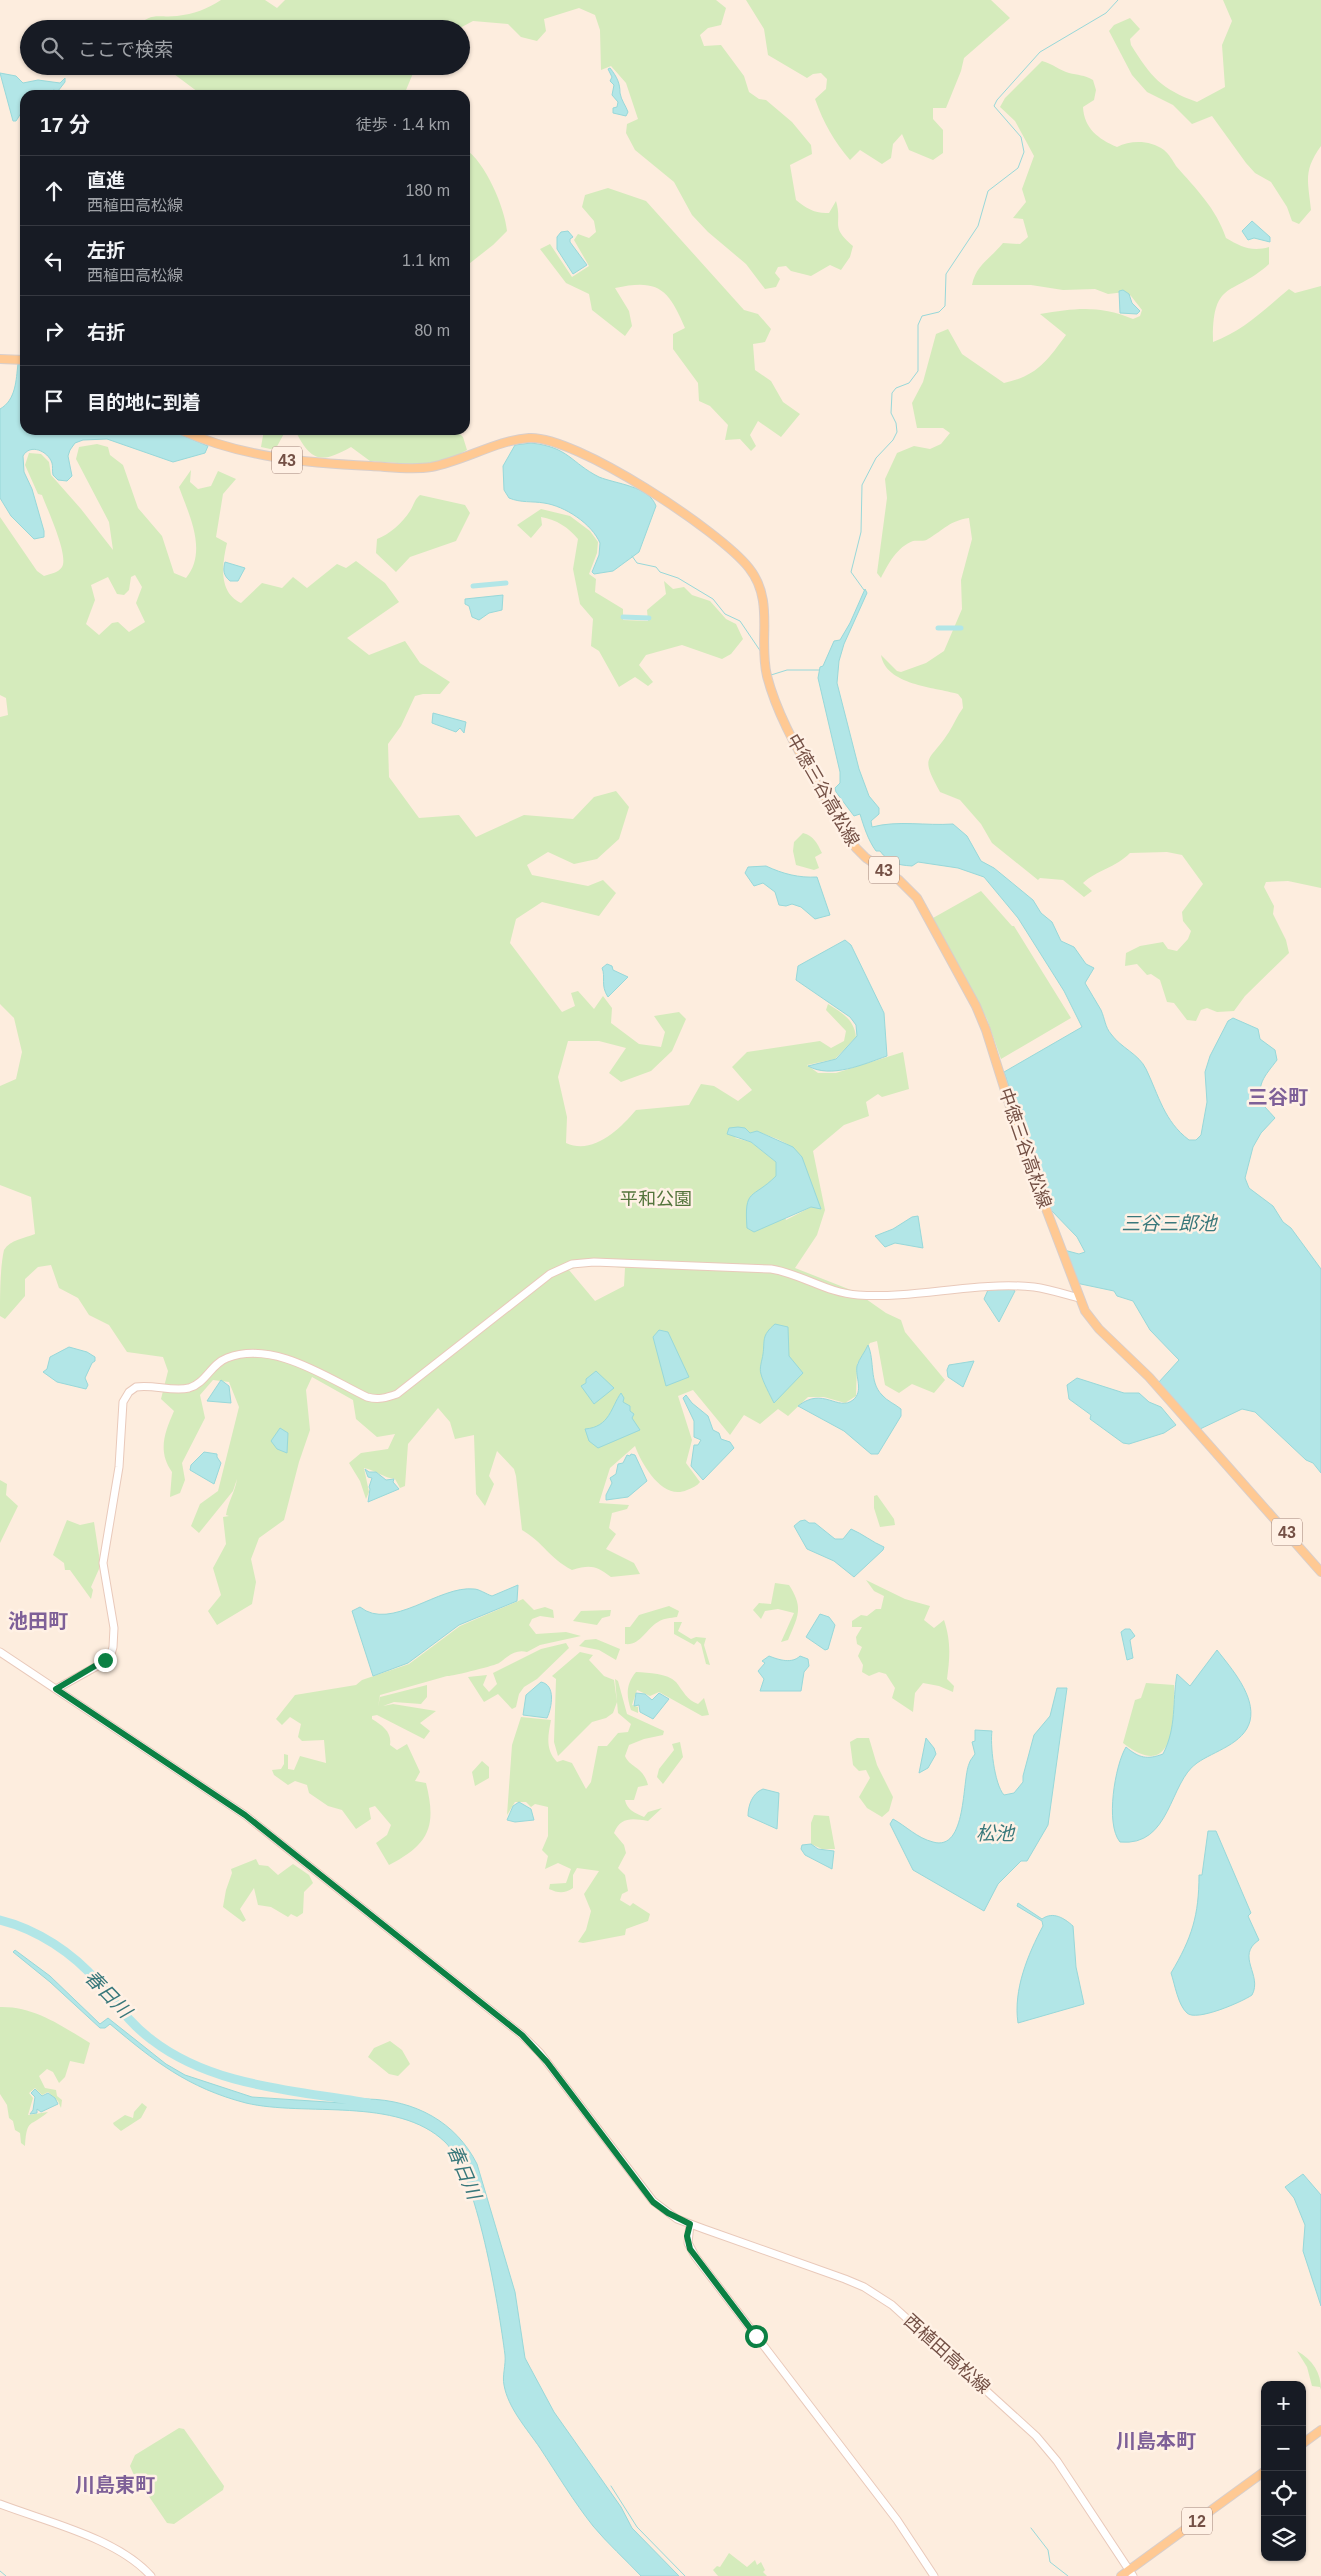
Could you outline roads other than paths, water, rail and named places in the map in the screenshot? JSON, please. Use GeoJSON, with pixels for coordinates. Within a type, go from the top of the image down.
{"type":"FeatureCollection","features":[{"type":"Feature","properties":{"kind":"main road"},"geometry":{"type":"LineString","coordinates":[[0,359],[20,360]]}},
{"type":"Feature","properties":{"kind":"main road","name":"中徳三谷高松線"},"geometry":{"type":"LineString","coordinates":[[194,435],[264,456],[320,463],[397,468],[429,468],[529,438],[552,441],[601,464],[647,490],[739,556],[754,575],[764,600],[766,620],[765,664],[784,722],[856,848],[866,858],[899,880],[917,898],[976,1006],[986,1030],[1024,1151],[1078,1298],[1093,1322],[1148,1377],[1321,1572]]}},
{"type":"Feature","properties":{"kind":"main road"},"geometry":{"type":"LineString","coordinates":[[56,1689],[99,1665],[105,1660],[113,1647],[114,1628],[104,1563],[119,1467],[123,1402],[129,1392],[136,1387],[186,1389],[200,1383],[220,1361],[228,1357],[263,1355],[294,1360],[367,1397],[385,1399],[396,1394],[550,1274],[580,1263],[771,1269],[802,1277],[829,1290],[860,1295],[1016,1286],[1049,1290],[1078,1298]]}},
{"type":"Feature","properties":{"kind":"main road","name":"西植田高松線"},"geometry":{"type":"LineString","coordinates":[[0,1652],[245,1815],[522,2035],[544,2057],[653,2202],[668,2213],[690,2224],[845,2279],[871,2291],[892,2305],[1036,2436],[1057,2461],[1131,2573]]}},
{"type":"Feature","properties":{"kind":"main road"},"geometry":{"type":"LineString","coordinates":[[690,2224],[688,2243],[695,2256],[897,2520],[934,2576]]}},
{"type":"Feature","properties":{"kind":"main road"},"geometry":{"type":"LineString","coordinates":[[1306,2441],[1321,2430]]}},
{"type":"Feature","properties":{"kind":"main road","name":"12"},"geometry":{"type":"LineString","coordinates":[[1121,2576],[1131,2573],[1261,2474]]}},
{"type":"Feature","properties":{"kind":"main road"},"geometry":{"type":"LineString","coordinates":[[0,2504],[109,2545],[133,2559],[151,2576]]}},
{"type":"Feature","properties":{"kind":"water"},"geometry":{"type":"Polygon","coordinates":[[[610,68],[619,83],[621,96],[628,112],[626,116],[613,113],[613,108],[617,107],[618,102],[612,95],[614,85],[610,81],[612,77],[608,69],[610,68]]]}},
{"type":"Feature","properties":{"kind":"water"},"geometry":{"type":"Polygon","coordinates":[[[0,73],[16,76],[23,83],[38,80],[60,83],[65,78],[65,82],[59,90],[20,90],[20,115],[16,121],[13,121],[0,73]]]}},
{"type":"Feature","properties":{"kind":"water"},"geometry":{"type":"Polygon","coordinates":[[[1252,221],[1270,237],[1270,242],[1254,238],[1248,240],[1242,231],[1252,221]]]}},
{"type":"Feature","properties":{"kind":"water"},"geometry":{"type":"Polygon","coordinates":[[[568,231],[573,237],[570,239],[570,242],[587,265],[573,274],[557,249],[557,237],[561,232],[568,231]]]}},
{"type":"Feature","properties":{"kind":"water"},"geometry":{"type":"Polygon","coordinates":[[[1123,290],[1129,294],[1132,303],[1140,311],[1137,314],[1120,313],[1119,291],[1123,290]]]}},
{"type":"Feature","properties":{"kind":"water"},"geometry":{"type":"Polygon","coordinates":[[[18,364],[20,364],[20,435],[182,435],[208,446],[205,453],[173,462],[107,439],[83,440],[75,443],[70,450],[68,456],[72,476],[67,481],[58,480],[53,475],[52,463],[43,452],[34,449],[26,452],[23,456],[24,472],[32,489],[44,531],[44,537],[34,539],[11,516],[0,498],[0,409],[9,400],[16,383],[18,364]]]}},
{"type":"Feature","properties":{"kind":"water"},"geometry":{"type":"Polygon","coordinates":[[[531,443],[554,448],[599,477],[639,490],[652,499],[656,506],[639,552],[613,571],[594,574],[592,572],[599,555],[600,543],[591,529],[577,517],[560,508],[540,502],[518,501],[509,498],[504,490],[503,466],[515,445],[531,443]]]}},
{"type":"Feature","properties":{"kind":"water"},"geometry":{"type":"Polygon","coordinates":[[[225,562],[245,568],[238,581],[230,581],[226,577],[224,570],[225,562]]]}},
{"type":"Feature","properties":{"kind":"water","name":"三谷三郎池"},"geometry":{"type":"Polygon","coordinates":[[[865,589],[867,593],[844,644],[839,661],[837,683],[859,769],[869,796],[879,808],[879,814],[871,821],[872,827],[892,824],[953,824],[967,836],[981,861],[994,868],[1033,900],[1041,913],[1052,922],[1061,941],[1074,947],[1086,964],[1094,968],[1085,983],[1101,1010],[1107,1029],[1115,1039],[1143,1064],[1168,1116],[1189,1140],[1196,1140],[1201,1135],[1207,1102],[1205,1072],[1210,1056],[1228,1021],[1233,1018],[1258,1029],[1260,1039],[1275,1050],[1277,1060],[1262,1081],[1260,1093],[1265,1107],[1275,1118],[1261,1133],[1253,1147],[1245,1178],[1249,1188],[1273,1206],[1283,1222],[1291,1228],[1321,1269],[1321,1473],[1313,1463],[1306,1460],[1255,1412],[1242,1409],[1200,1429],[1158,1383],[1179,1360],[1150,1330],[1133,1301],[1117,1296],[1114,1291],[1076,1283],[1064,1250],[1079,1254],[1085,1252],[1077,1237],[1050,1209],[1004,1072],[1082,1027],[1064,991],[1018,918],[984,877],[958,868],[918,862],[912,866],[907,866],[890,861],[873,847],[860,814],[854,816],[836,792],[835,788],[840,783],[840,772],[818,678],[820,667],[823,666],[834,641],[840,640],[850,623],[865,589]]]}},
{"type":"Feature","properties":{"kind":"water"},"geometry":{"type":"Polygon","coordinates":[[[503,595],[502,610],[489,613],[479,620],[472,617],[469,606],[465,604],[465,599],[503,595]]]}},
{"type":"Feature","properties":{"kind":"water"},"geometry":{"type":"Polygon","coordinates":[[[433,713],[466,722],[464,733],[460,728],[456,732],[432,723],[433,713]]]}},
{"type":"Feature","properties":{"kind":"water"},"geometry":{"type":"Polygon","coordinates":[[[766,866],[791,875],[817,877],[830,915],[815,919],[801,907],[792,904],[786,906],[779,905],[775,892],[763,883],[754,886],[745,873],[748,867],[766,866]]]}},
{"type":"Feature","properties":{"kind":"water"},"geometry":{"type":"Polygon","coordinates":[[[845,940],[851,945],[884,1013],[887,1056],[848,1069],[837,1071],[817,1070],[808,1066],[836,1059],[857,1036],[856,1025],[850,1017],[796,980],[798,966],[845,940]]]}},
{"type":"Feature","properties":{"kind":"water"},"geometry":{"type":"Polygon","coordinates":[[[607,964],[612,966],[613,970],[628,977],[608,997],[604,989],[602,968],[607,964]]]}},
{"type":"Feature","properties":{"kind":"water"},"geometry":{"type":"Polygon","coordinates":[[[729,1128],[745,1128],[750,1133],[757,1131],[793,1147],[802,1157],[821,1209],[811,1207],[754,1232],[747,1228],[746,1215],[749,1200],[751,1196],[776,1176],[776,1162],[751,1142],[727,1134],[729,1128]]]}},
{"type":"Feature","properties":{"kind":"water"},"geometry":{"type":"Polygon","coordinates":[[[918,1216],[923,1248],[895,1243],[885,1247],[875,1236],[893,1229],[912,1217],[918,1216]]]}},
{"type":"Feature","properties":{"kind":"water"},"geometry":{"type":"Polygon","coordinates":[[[1011,1288],[1015,1291],[999,1322],[984,1299],[988,1290],[1011,1288]]]}},
{"type":"Feature","properties":{"kind":"water"},"geometry":{"type":"Polygon","coordinates":[[[775,1324],[788,1327],[789,1356],[803,1373],[774,1403],[763,1381],[760,1369],[764,1338],[775,1324]]]}},
{"type":"Feature","properties":{"kind":"water"},"geometry":{"type":"Polygon","coordinates":[[[659,1330],[668,1332],[689,1377],[666,1386],[653,1337],[659,1330]]]}},
{"type":"Feature","properties":{"kind":"water"},"geometry":{"type":"Polygon","coordinates":[[[868,1345],[875,1384],[878,1390],[886,1399],[901,1409],[901,1416],[878,1454],[871,1454],[844,1431],[798,1406],[807,1400],[815,1398],[842,1403],[853,1400],[859,1388],[857,1366],[868,1345]]]}},
{"type":"Feature","properties":{"kind":"water"},"geometry":{"type":"Polygon","coordinates":[[[69,1347],[87,1352],[95,1357],[95,1361],[92,1363],[85,1378],[88,1385],[86,1389],[57,1382],[43,1372],[47,1369],[50,1357],[69,1347]]]}},
{"type":"Feature","properties":{"kind":"water"},"geometry":{"type":"Polygon","coordinates":[[[974,1361],[963,1387],[948,1377],[947,1370],[949,1365],[974,1361]]]}},
{"type":"Feature","properties":{"kind":"water"},"geometry":{"type":"Polygon","coordinates":[[[596,1371],[614,1388],[594,1404],[581,1386],[596,1371]]]}},
{"type":"Feature","properties":{"kind":"water"},"geometry":{"type":"Polygon","coordinates":[[[1077,1378],[1124,1393],[1139,1393],[1149,1402],[1161,1407],[1176,1425],[1164,1433],[1129,1444],[1123,1443],[1090,1419],[1091,1415],[1069,1399],[1067,1385],[1077,1378]]]}},
{"type":"Feature","properties":{"kind":"water"},"geometry":{"type":"Polygon","coordinates":[[[221,1380],[229,1386],[231,1403],[207,1401],[221,1380]]]}},
{"type":"Feature","properties":{"kind":"water"},"geometry":{"type":"Polygon","coordinates":[[[621,1393],[624,1398],[623,1402],[630,1406],[630,1411],[634,1414],[632,1418],[640,1430],[598,1448],[589,1441],[585,1429],[600,1424],[605,1420],[621,1393]]]}},
{"type":"Feature","properties":{"kind":"water"},"geometry":{"type":"Polygon","coordinates":[[[686,1395],[692,1403],[708,1416],[713,1430],[719,1433],[721,1439],[730,1442],[734,1448],[703,1480],[691,1466],[694,1445],[698,1445],[701,1440],[694,1437],[694,1421],[683,1398],[686,1395]]]}},
{"type":"Feature","properties":{"kind":"water"},"geometry":{"type":"Polygon","coordinates":[[[280,1428],[288,1433],[287,1453],[277,1449],[271,1441],[280,1428]]]}},
{"type":"Feature","properties":{"kind":"water"},"geometry":{"type":"Polygon","coordinates":[[[204,1452],[217,1454],[221,1463],[214,1484],[190,1470],[191,1465],[204,1452]]]}},
{"type":"Feature","properties":{"kind":"water"},"geometry":{"type":"Polygon","coordinates":[[[631,1454],[635,1455],[647,1481],[628,1497],[606,1500],[606,1495],[612,1483],[610,1478],[616,1474],[618,1464],[623,1463],[627,1455],[630,1456],[631,1454]]]}},
{"type":"Feature","properties":{"kind":"water"},"geometry":{"type":"Polygon","coordinates":[[[365,1469],[369,1472],[376,1472],[386,1480],[394,1479],[393,1482],[399,1489],[368,1502],[372,1478],[368,1477],[365,1469]]]}},
{"type":"Feature","properties":{"kind":"water"},"geometry":{"type":"Polygon","coordinates":[[[805,1520],[809,1523],[815,1523],[835,1539],[843,1539],[851,1529],[884,1547],[883,1550],[854,1577],[834,1561],[807,1549],[794,1526],[800,1521],[805,1520]]]}},
{"type":"Feature","properties":{"kind":"water"},"geometry":{"type":"Polygon","coordinates":[[[518,1585],[517,1601],[459,1625],[408,1663],[373,1676],[352,1611],[360,1607],[372,1613],[386,1614],[416,1606],[460,1590],[476,1589],[492,1596],[518,1585]]]}},
{"type":"Feature","properties":{"kind":"water"},"geometry":{"type":"Polygon","coordinates":[[[820,1614],[829,1617],[835,1625],[828,1649],[825,1650],[806,1637],[820,1614]]]}},
{"type":"Feature","properties":{"kind":"water"},"geometry":{"type":"Polygon","coordinates":[[[1125,1629],[1130,1629],[1135,1636],[1130,1640],[1133,1658],[1127,1660],[1121,1632],[1125,1629]]]}},
{"type":"Feature","properties":{"kind":"water"},"geometry":{"type":"Polygon","coordinates":[[[1217,1650],[1246,1692],[1251,1712],[1247,1729],[1242,1736],[1197,1763],[1188,1772],[1167,1811],[1150,1834],[1137,1841],[1120,1842],[1113,1822],[1112,1809],[1115,1780],[1126,1747],[1143,1757],[1163,1754],[1172,1724],[1177,1674],[1190,1686],[1217,1650]]]}},
{"type":"Feature","properties":{"kind":"water"},"geometry":{"type":"Polygon","coordinates":[[[769,1656],[785,1660],[793,1660],[800,1656],[808,1659],[809,1666],[804,1672],[801,1691],[760,1691],[764,1679],[758,1671],[765,1663],[762,1661],[769,1656]]]}},
{"type":"Feature","properties":{"kind":"water"},"geometry":{"type":"Polygon","coordinates":[[[541,1682],[549,1687],[552,1697],[547,1718],[523,1715],[526,1695],[541,1682]]]}},
{"type":"Feature","properties":{"kind":"water","name":"松池"},"geometry":{"type":"Polygon","coordinates":[[[1057,1688],[1067,1688],[1048,1825],[1027,1861],[1021,1861],[998,1884],[984,1911],[913,1870],[890,1824],[893,1819],[917,1835],[933,1842],[944,1842],[952,1836],[961,1813],[969,1764],[975,1754],[972,1742],[975,1741],[975,1730],[992,1731],[992,1754],[998,1782],[1004,1795],[1014,1793],[1023,1782],[1034,1735],[1050,1716],[1057,1688]]]}},
{"type":"Feature","properties":{"kind":"water"},"geometry":{"type":"Polygon","coordinates":[[[636,1693],[645,1694],[652,1700],[659,1693],[669,1699],[653,1719],[640,1712],[639,1705],[634,1706],[636,1693]]]}},
{"type":"Feature","properties":{"kind":"water"},"geometry":{"type":"Polygon","coordinates":[[[926,1738],[936,1754],[928,1768],[919,1773],[926,1738]]]}},
{"type":"Feature","properties":{"kind":"water"},"geometry":{"type":"Polygon","coordinates":[[[763,1789],[779,1793],[777,1829],[748,1816],[751,1800],[763,1789]]]}},
{"type":"Feature","properties":{"kind":"water"},"geometry":{"type":"Polygon","coordinates":[[[519,1802],[531,1809],[534,1820],[515,1822],[507,1820],[513,1806],[519,1802]]]}},
{"type":"Feature","properties":{"kind":"water"},"geometry":{"type":"Polygon","coordinates":[[[1208,1831],[1216,1831],[1251,1913],[1248,1916],[1259,1940],[1252,1946],[1249,1953],[1254,1980],[1252,1995],[1219,2010],[1192,2015],[1187,2013],[1181,2005],[1171,1973],[1184,1949],[1193,1926],[1198,1902],[1199,1875],[1202,1875],[1208,1831]]]}},
{"type":"Feature","properties":{"kind":"water"},"geometry":{"type":"Polygon","coordinates":[[[811,1844],[818,1849],[834,1851],[832,1869],[805,1855],[801,1849],[802,1845],[811,1844]]]}},
{"type":"Feature","properties":{"kind":"water"},"geometry":{"type":"Polygon","coordinates":[[[1018,1903],[1042,1919],[1054,1916],[1066,1920],[1073,1926],[1076,1967],[1084,2004],[1018,2023],[1018,1998],[1023,1973],[1032,1948],[1043,1926],[1042,1921],[1017,1906],[1018,1903]]]}},
{"type":"Feature","properties":{"kind":"water"},"geometry":{"type":"Polygon","coordinates":[[[15,1950],[50,1976],[100,2024],[108,2018],[166,2064],[185,2075],[252,2097],[342,2103],[361,2099],[385,2100],[417,2109],[432,2116],[458,2136],[477,2164],[515,2292],[525,2358],[554,2412],[621,2507],[632,2528],[679,2576],[641,2576],[593,2526],[572,2498],[509,2402],[503,2378],[505,2355],[498,2306],[485,2243],[467,2182],[457,2158],[445,2142],[425,2128],[402,2118],[350,2110],[270,2107],[246,2103],[206,2090],[157,2061],[110,2024],[105,2028],[100,2028],[50,1982],[13,1952],[15,1950]]]}},
{"type":"Feature","properties":{"kind":"water"},"geometry":{"type":"Polygon","coordinates":[[[35,2089],[42,2096],[48,2093],[55,2098],[58,2104],[41,2112],[37,2109],[37,2113],[30,2114],[33,2110],[35,2097],[31,2093],[35,2089]]]}},
{"type":"Feature","properties":{"kind":"water"},"geometry":{"type":"Polygon","coordinates":[[[1303,2174],[1321,2195],[1321,2306],[1303,2251],[1305,2225],[1294,2198],[1285,2187],[1303,2174]]]}},
{"type":"Feature","properties":{"kind":"waterway"},"geometry":{"type":"LineString","coordinates":[[864,590],[851,572],[861,532],[862,485],[876,458],[893,440],[897,432],[896,423],[891,413],[892,393],[896,388],[909,383],[918,371],[918,325],[922,316],[939,312],[945,306],[946,274],[978,226],[988,191],[1018,168],[1024,152],[1021,137],[994,106],[997,100],[1040,52],[1106,13],[1118,0]]}},
{"type":"Feature","properties":{"kind":"waterway"},"geometry":{"type":"LineString","coordinates":[[632,556],[637,563],[656,567],[660,572],[678,578],[713,599],[725,614],[740,621],[761,652]]}},
{"type":"Feature","properties":{"kind":"waterway"},"geometry":{"type":"LineString","coordinates":[[473,586],[506,583]]}},
{"type":"Feature","properties":{"kind":"waterway"},"geometry":{"type":"LineString","coordinates":[[623,617],[649,618]]}},
{"type":"Feature","properties":{"kind":"waterway"},"geometry":{"type":"LineString","coordinates":[[938,628],[961,628]]}},
{"type":"Feature","properties":{"kind":"waterway"},"geometry":{"type":"LineString","coordinates":[[767,658],[771,675],[787,670],[819,670]]}},
{"type":"Feature","properties":{"kind":"waterway","name":"春日川"},"geometry":{"type":"LineString","coordinates":[[0,1920],[27,1929],[66,1952],[88,1971],[137,2027],[176,2056],[201,2068],[256,2084],[368,2103]]}},
{"type":"Feature","properties":{"kind":"waterway"},"geometry":{"type":"LineString","coordinates":[[611,2486],[637,2527],[685,2576]]}},
{"type":"Feature","properties":{"kind":"waterway"},"geometry":{"type":"LineString","coordinates":[[1031,2528],[1048,2550],[1050,2562],[1068,2576]]}},
{"type":"Feature","properties":{"kind":"waterway"},"geometry":{"type":"LineString","coordinates":[[0,2571],[6,2576]]}},
{"type":"Feature","properties":{"kind":"district","name":"三谷町"},"geometry":{"type":"Point","coordinates":[1278,1097]}},
{"type":"Feature","properties":{"kind":"district","name":"池田町"},"geometry":{"type":"Point","coordinates":[38,1621]}},
{"type":"Feature","properties":{"kind":"district","name":"川島本町"},"geometry":{"type":"Point","coordinates":[1156,2441]}},
{"type":"Feature","properties":{"kind":"district","name":"川島東町"},"geometry":{"type":"Point","coordinates":[115,2485]}},
{"type":"Feature","properties":{"kind":"park label","name":"平和公園"},"geometry":{"type":"Point","coordinates":[656,1199]}}]}
